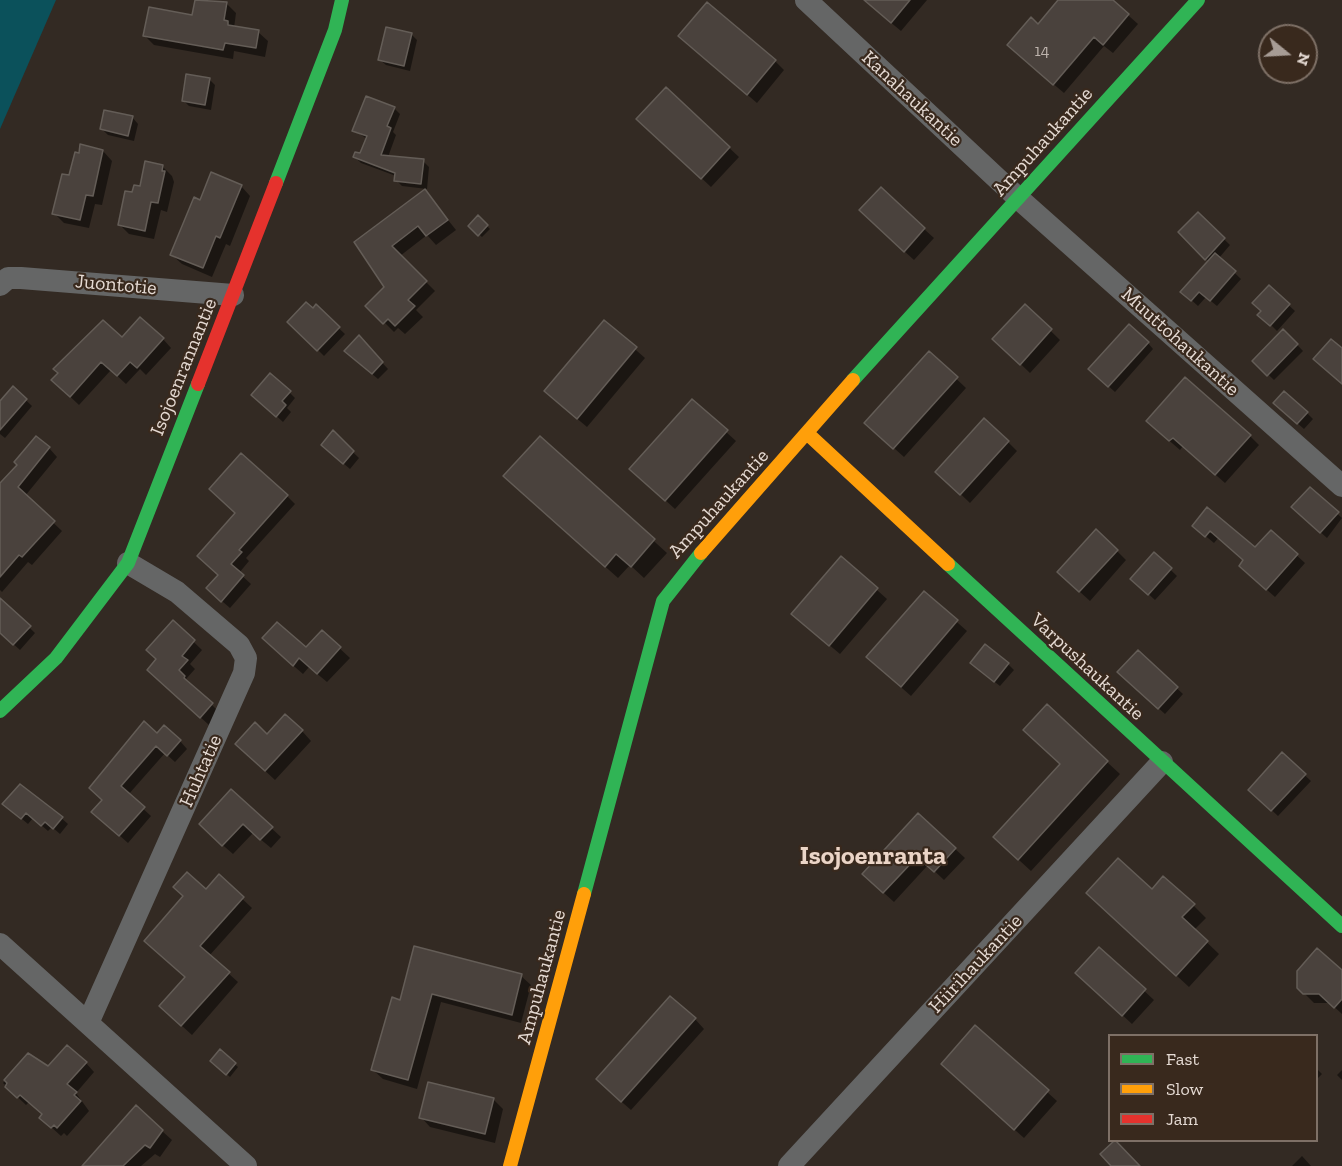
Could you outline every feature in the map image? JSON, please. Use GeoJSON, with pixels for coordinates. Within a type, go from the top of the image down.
{"type":"FeatureCollection","features":[{"type":"Feature","properties":{"kind":"street","name":"Isojoenrannantie"},"geometry":{"type":"LineString","coordinates":[[0,711],[56,658],[128,563],[335,30],[342,0]]}},
{"type":"Feature","properties":{"kind":"street","name":"Kanahaukantie"},"geometry":{"type":"LineString","coordinates":[[806,0],[1018,198]]}},
{"type":"Feature","properties":{"kind":"street","name":"Ampuhaukantie"},"geometry":{"type":"LineString","coordinates":[[510,1166],[663,601],[684,572],[855,378],[1198,0]]}},
{"type":"Feature","properties":{"kind":"street","name":"Muuttohaukantie"},"geometry":{"type":"LineString","coordinates":[[1018,198],[1342,486]]}},
{"type":"Feature","properties":{"kind":"street","name":"Juontotie"},"geometry":{"type":"LineString","coordinates":[[0,285],[8,278],[21,278],[233,295]]}},
{"type":"Feature","properties":{"kind":"street","name":"Varpushaukantie"},"geometry":{"type":"LineString","coordinates":[[808,434],[1342,926]]}},
{"type":"Feature","properties":{"kind":"street","name":"Huhtatie"},"geometry":{"type":"LineString","coordinates":[[88,1023],[244,673],[246,658],[240,645],[177,592],[128,563]]}},
{"type":"Feature","properties":{"kind":"street","name":"Hiirihaukantie"},"geometry":{"type":"LineString","coordinates":[[789,1166],[1162,762]]}},
{"type":"Feature","properties":{"kind":"street"},"geometry":{"type":"LineString","coordinates":[[0,944],[246,1166]]}},
{"type":"Feature","properties":{"kind":"water"},"geometry":{"type":"Polygon","coordinates":[[[0,0],[56,0],[0,129],[0,0]]]}},
{"type":"Feature","properties":{"kind":"building"},"geometry":{"type":"Polygon","coordinates":[[[195,0],[227,2],[224,20],[228,21],[228,25],[259,30],[256,48],[225,43],[223,50],[143,36],[149,7],[192,15],[195,0]]]}},
{"type":"Feature","properties":{"kind":"building"},"geometry":{"type":"Polygon","coordinates":[[[864,0],[910,0],[891,23],[864,0]]]}},
{"type":"Feature","properties":{"kind":"building"},"geometry":{"type":"Polygon","coordinates":[[[1058,0],[1113,0],[1129,14],[1103,45],[1094,37],[1053,85],[1007,45],[1031,17],[1038,24],[1058,0]]]}},
{"type":"Feature","properties":{"kind":"building"},"geometry":{"type":"Polygon","coordinates":[[[707,2],[776,60],[747,95],[678,36],[707,2]]]}},
{"type":"Feature","properties":{"kind":"building"},"geometry":{"type":"Polygon","coordinates":[[[386,27],[412,33],[404,66],[378,60],[386,27]]]}},
{"type":"Feature","properties":{"kind":"building"},"geometry":{"type":"Polygon","coordinates":[[[186,74],[210,78],[205,105],[182,101],[186,74]]]}},
{"type":"Feature","properties":{"kind":"building"},"geometry":{"type":"Polygon","coordinates":[[[666,87],[730,147],[701,179],[636,119],[666,87]]]}},
{"type":"Feature","properties":{"kind":"building"},"geometry":{"type":"Polygon","coordinates":[[[366,96],[395,107],[387,126],[391,128],[381,155],[424,159],[421,184],[394,181],[395,173],[353,157],[355,152],[360,153],[367,136],[352,131],[366,96]]]}},
{"type":"Feature","properties":{"kind":"building"},"geometry":{"type":"Polygon","coordinates":[[[104,110],[133,116],[128,136],[100,129],[104,110]]]}},
{"type":"Feature","properties":{"kind":"building"},"geometry":{"type":"Polygon","coordinates":[[[80,144],[103,150],[93,196],[86,195],[80,220],[52,214],[62,174],[69,175],[75,152],[79,153],[80,144]]]}},
{"type":"Feature","properties":{"kind":"building"},"geometry":{"type":"Polygon","coordinates":[[[145,161],[163,165],[162,171],[165,171],[158,203],[151,202],[145,231],[118,225],[125,191],[132,192],[134,185],[140,186],[145,161]]]}},
{"type":"Feature","properties":{"kind":"building"},"geometry":{"type":"Polygon","coordinates":[[[211,172],[242,185],[220,238],[216,236],[203,268],[170,255],[194,197],[200,200],[211,172]]]}},
{"type":"Feature","properties":{"kind":"building"},"geometry":{"type":"Polygon","coordinates":[[[881,187],[925,228],[904,252],[859,210],[881,187]]]}},
{"type":"Feature","properties":{"kind":"building"},"geometry":{"type":"Polygon","coordinates":[[[425,189],[448,220],[426,236],[418,226],[392,246],[427,281],[408,300],[415,306],[395,326],[388,319],[383,324],[365,306],[384,287],[354,242],[425,189]]]}},
{"type":"Feature","properties":{"kind":"building"},"geometry":{"type":"Polygon","coordinates":[[[1198,212],[1225,238],[1205,260],[1178,232],[1198,212]]]}},
{"type":"Feature","properties":{"kind":"building"},"geometry":{"type":"Polygon","coordinates":[[[478,215],[488,225],[478,236],[468,226],[478,215]]]}},
{"type":"Feature","properties":{"kind":"building"},"geometry":{"type":"Polygon","coordinates":[[[1215,253],[1236,271],[1210,301],[1199,292],[1191,301],[1180,292],[1215,253]]]}},
{"type":"Feature","properties":{"kind":"building"},"geometry":{"type":"Polygon","coordinates":[[[1269,285],[1290,304],[1270,326],[1257,315],[1261,311],[1252,303],[1269,285]]]}},
{"type":"Feature","properties":{"kind":"building"},"geometry":{"type":"Polygon","coordinates":[[[306,302],[313,308],[316,304],[340,327],[317,351],[287,322],[306,302]]]}},
{"type":"Feature","properties":{"kind":"building"},"geometry":{"type":"Polygon","coordinates":[[[1025,304],[1052,329],[1020,365],[992,339],[1025,304]]]}},
{"type":"Feature","properties":{"kind":"building"},"geometry":{"type":"Polygon","coordinates":[[[140,317],[164,338],[137,368],[130,362],[117,376],[101,362],[70,397],[51,380],[58,373],[53,369],[103,320],[122,337],[140,317]]]}},
{"type":"Feature","properties":{"kind":"building"},"geometry":{"type":"Polygon","coordinates":[[[604,320],[637,347],[577,419],[544,391],[604,320]]]}},
{"type":"Feature","properties":{"kind":"building"},"geometry":{"type":"Polygon","coordinates":[[[1129,324],[1149,342],[1108,387],[1088,369],[1129,324]]]}},
{"type":"Feature","properties":{"kind":"building"},"geometry":{"type":"Polygon","coordinates":[[[1283,329],[1298,344],[1267,376],[1252,361],[1283,329]]]}},
{"type":"Feature","properties":{"kind":"building"},"geometry":{"type":"Polygon","coordinates":[[[359,335],[383,362],[372,374],[344,351],[359,335]]]}},
{"type":"Feature","properties":{"kind":"building"},"geometry":{"type":"Polygon","coordinates":[[[1331,339],[1342,348],[1342,384],[1313,359],[1331,339]]]}},
{"type":"Feature","properties":{"kind":"building"},"geometry":{"type":"Polygon","coordinates":[[[929,351],[958,377],[893,449],[864,423],[929,351]]]}},
{"type":"Feature","properties":{"kind":"building"},"geometry":{"type":"Polygon","coordinates":[[[270,373],[291,391],[282,401],[286,405],[276,417],[251,395],[270,373]]]}},
{"type":"Feature","properties":{"kind":"building"},"geometry":{"type":"Polygon","coordinates":[[[1185,377],[1251,435],[1215,475],[1173,438],[1169,441],[1146,421],[1185,377]]]}},
{"type":"Feature","properties":{"kind":"building"},"geometry":{"type":"Polygon","coordinates":[[[13,386],[27,399],[0,430],[0,401],[13,386]]]}},
{"type":"Feature","properties":{"kind":"building"},"geometry":{"type":"Polygon","coordinates":[[[1284,391],[1308,412],[1297,424],[1273,403],[1284,391]]]}},
{"type":"Feature","properties":{"kind":"building"},"geometry":{"type":"Polygon","coordinates":[[[692,399],[728,430],[665,501],[629,469],[692,399]]]}},
{"type":"Feature","properties":{"kind":"building"},"geometry":{"type":"Polygon","coordinates":[[[984,418],[1009,441],[960,495],[935,472],[984,418]]]}},
{"type":"Feature","properties":{"kind":"building"},"geometry":{"type":"Polygon","coordinates":[[[333,430],[354,451],[343,464],[321,445],[333,430]]]}},
{"type":"Feature","properties":{"kind":"building"},"geometry":{"type":"Polygon","coordinates":[[[36,436],[50,447],[18,487],[55,521],[22,557],[19,555],[0,577],[0,483],[17,465],[14,462],[36,436]]]}},
{"type":"Feature","properties":{"kind":"building"},"geometry":{"type":"Polygon","coordinates":[[[540,436],[655,539],[631,567],[616,554],[605,567],[503,476],[540,436]]]}},
{"type":"Feature","properties":{"kind":"building"},"geometry":{"type":"Polygon","coordinates":[[[241,453],[288,495],[239,550],[242,552],[231,564],[244,575],[221,602],[206,588],[218,575],[197,556],[235,513],[209,489],[241,453]]]}},
{"type":"Feature","properties":{"kind":"building"},"geometry":{"type":"Polygon","coordinates":[[[1310,487],[1339,512],[1320,533],[1291,507],[1310,487]]]}},
{"type":"Feature","properties":{"kind":"building"},"geometry":{"type":"Polygon","coordinates":[[[1207,507],[1255,547],[1271,530],[1298,554],[1266,590],[1239,566],[1243,560],[1210,531],[1205,537],[1192,526],[1207,507]]]}},
{"type":"Feature","properties":{"kind":"building"},"geometry":{"type":"Polygon","coordinates":[[[1096,529],[1118,550],[1079,592],[1057,572],[1096,529]]]}},
{"type":"Feature","properties":{"kind":"building"},"geometry":{"type":"Polygon","coordinates":[[[1154,552],[1172,568],[1148,595],[1130,579],[1154,552]]]}},
{"type":"Feature","properties":{"kind":"building"},"geometry":{"type":"Polygon","coordinates":[[[841,556],[878,588],[829,646],[791,614],[841,556]]]}},
{"type":"Feature","properties":{"kind":"building"},"geometry":{"type":"Polygon","coordinates":[[[924,591],[958,620],[901,687],[866,657],[924,591]]]}},
{"type":"Feature","properties":{"kind":"building"},"geometry":{"type":"Polygon","coordinates":[[[0,598],[31,626],[13,645],[0,633],[0,598]]]}},
{"type":"Feature","properties":{"kind":"building"},"geometry":{"type":"Polygon","coordinates":[[[173,620],[195,640],[182,656],[188,660],[179,670],[185,676],[184,678],[213,703],[200,718],[147,670],[156,659],[146,650],[173,620]]]}},
{"type":"Feature","properties":{"kind":"building"},"geometry":{"type":"Polygon","coordinates":[[[277,622],[306,647],[322,630],[341,647],[317,674],[299,658],[293,666],[262,638],[277,622]]]}},
{"type":"Feature","properties":{"kind":"building"},"geometry":{"type":"Polygon","coordinates":[[[985,644],[1009,663],[994,682],[970,663],[985,644]]]}},
{"type":"Feature","properties":{"kind":"building"},"geometry":{"type":"Polygon","coordinates":[[[1138,650],[1178,687],[1158,709],[1117,672],[1138,650]]]}},
{"type":"Feature","properties":{"kind":"building"},"geometry":{"type":"Polygon","coordinates":[[[1047,704],[1108,761],[1018,860],[993,837],[1060,764],[1023,730],[1047,704]]]}},
{"type":"Feature","properties":{"kind":"building"},"geometry":{"type":"Polygon","coordinates":[[[285,714],[303,730],[265,771],[235,744],[255,722],[267,734],[285,714]]]}},
{"type":"Feature","properties":{"kind":"building"},"geometry":{"type":"Polygon","coordinates":[[[144,721],[157,733],[164,725],[181,740],[167,756],[156,746],[121,786],[145,807],[119,836],[91,812],[102,800],[89,788],[144,721]]]}},
{"type":"Feature","properties":{"kind":"building"},"geometry":{"type":"Polygon","coordinates":[[[1282,752],[1306,774],[1271,811],[1248,790],[1282,752]]]}},
{"type":"Feature","properties":{"kind":"building"},"geometry":{"type":"Polygon","coordinates":[[[20,784],[63,817],[53,829],[45,822],[41,826],[26,813],[21,819],[2,804],[20,784]]]}},
{"type":"Feature","properties":{"kind":"building"},"geometry":{"type":"Polygon","coordinates":[[[231,789],[273,827],[260,840],[243,824],[222,846],[199,824],[231,789]]]}},
{"type":"Feature","properties":{"kind":"building"},"geometry":{"type":"Polygon","coordinates":[[[918,813],[956,848],[934,872],[917,857],[883,893],[862,874],[918,813]]]}},
{"type":"Feature","properties":{"kind":"building"},"geometry":{"type":"Polygon","coordinates":[[[1118,858],[1152,889],[1163,876],[1195,904],[1182,917],[1208,941],[1176,976],[1086,893],[1118,858]]]}},
{"type":"Feature","properties":{"kind":"building"},"geometry":{"type":"Polygon","coordinates":[[[187,872],[206,889],[219,874],[244,897],[200,946],[230,972],[181,1026],[159,1006],[185,977],[144,941],[183,896],[173,887],[187,872]]]}},
{"type":"Feature","properties":{"kind":"building"},"geometry":{"type":"Polygon","coordinates":[[[414,946],[522,974],[512,1015],[432,994],[408,1080],[371,1070],[392,997],[400,1000],[414,946]]]}},
{"type":"Feature","properties":{"kind":"building"},"geometry":{"type":"Polygon","coordinates":[[[1099,947],[1146,989],[1122,1016],[1075,973],[1099,947]]]}},
{"type":"Feature","properties":{"kind":"building"},"geometry":{"type":"Polygon","coordinates":[[[1317,948],[1342,970],[1342,999],[1334,1008],[1319,994],[1303,994],[1297,988],[1297,971],[1317,948]]]}},
{"type":"Feature","properties":{"kind":"building"},"geometry":{"type":"Polygon","coordinates":[[[670,996],[696,1018],[621,1102],[596,1079],[670,996]]]}},
{"type":"Feature","properties":{"kind":"building"},"geometry":{"type":"Polygon","coordinates":[[[975,1025],[1049,1090],[1014,1130],[941,1064],[975,1025]]]}},
{"type":"Feature","properties":{"kind":"building"},"geometry":{"type":"Polygon","coordinates":[[[67,1045],[87,1062],[67,1084],[77,1092],[74,1095],[81,1101],[57,1128],[54,1125],[51,1128],[39,1118],[42,1114],[20,1095],[17,1098],[5,1087],[7,1083],[4,1080],[28,1053],[48,1066],[67,1045]]]}},
{"type":"Feature","properties":{"kind":"building"},"geometry":{"type":"Polygon","coordinates":[[[220,1049],[236,1063],[226,1075],[210,1061],[220,1049]]]}},
{"type":"Feature","properties":{"kind":"building"},"geometry":{"type":"Polygon","coordinates":[[[428,1082],[494,1098],[485,1134],[419,1118],[428,1082]]]}},
{"type":"Feature","properties":{"kind":"building"},"geometry":{"type":"Polygon","coordinates":[[[136,1105],[163,1130],[150,1148],[145,1145],[123,1166],[82,1166],[136,1105]]]}},
{"type":"Feature","properties":{"kind":"building"},"geometry":{"type":"Polygon","coordinates":[[[1113,1142],[1117,1142],[1140,1166],[1111,1166],[1100,1154],[1113,1142]]]}},
{"type":"Feature","properties":{"kind":"traffic: fast"},"geometry":{"type":"LineString","coordinates":[[276,183],[335,30],[342,0]]}},
{"type":"Feature","properties":{"kind":"traffic: fast"},"geometry":{"type":"LineString","coordinates":[[853,380],[1198,0]]}},
{"type":"Feature","properties":{"kind":"traffic: fast"},"geometry":{"type":"LineString","coordinates":[[0,711],[56,658],[128,563],[198,384]]}},
{"type":"Feature","properties":{"kind":"traffic: fast"},"geometry":{"type":"LineString","coordinates":[[584,894],[663,601],[701,553]]}},
{"type":"Feature","properties":{"kind":"traffic: fast"},"geometry":{"type":"LineString","coordinates":[[948,564],[1342,926]]}},
{"type":"Feature","properties":{"kind":"traffic: slow"},"geometry":{"type":"LineString","coordinates":[[701,553],[853,380]]}},
{"type":"Feature","properties":{"kind":"traffic: slow"},"geometry":{"type":"LineString","coordinates":[[808,434],[948,564]]}},
{"type":"Feature","properties":{"kind":"traffic: slow"},"geometry":{"type":"LineString","coordinates":[[510,1166],[584,894]]}},
{"type":"Feature","properties":{"kind":"traffic: jam"},"geometry":{"type":"LineString","coordinates":[[198,384],[276,183]]}},
{"type":"Feature","properties":{"kind":"district","name":"Isojoenranta"},"geometry":{"type":"Point","coordinates":[873,857]}}]}
